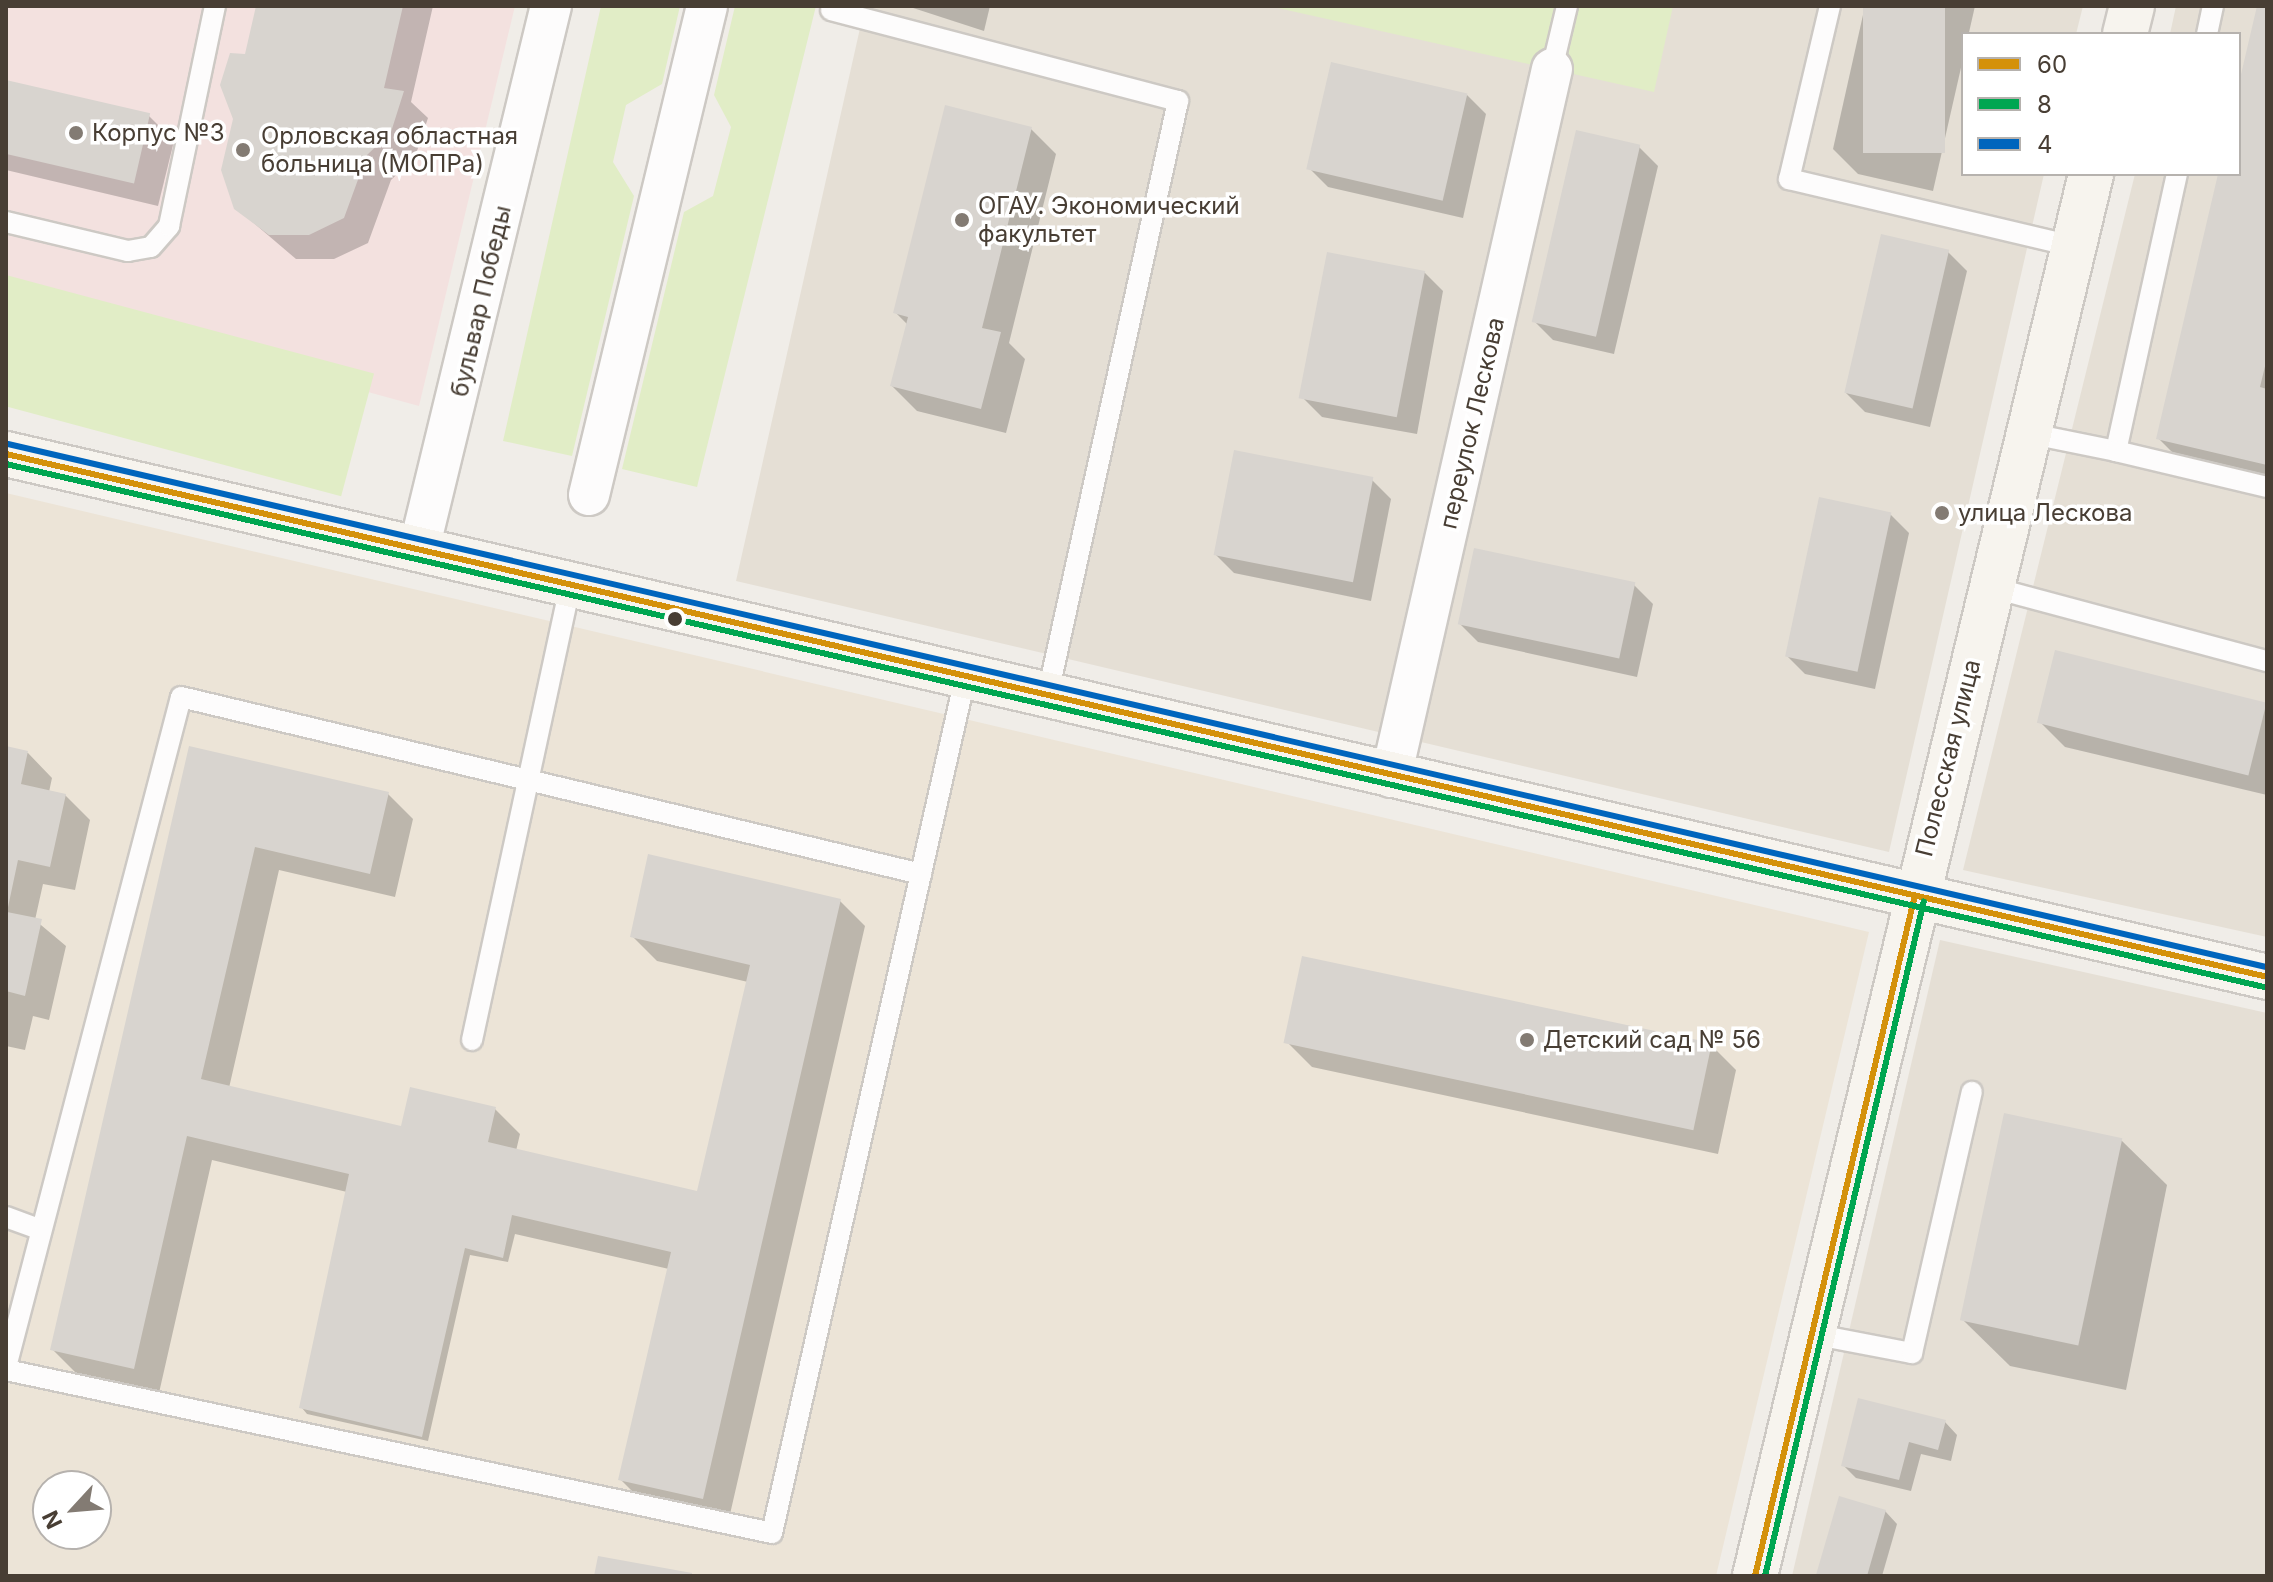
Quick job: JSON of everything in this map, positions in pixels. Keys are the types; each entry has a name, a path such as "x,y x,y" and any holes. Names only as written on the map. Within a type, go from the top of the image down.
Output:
{"main road":[{"path":"2126,32 2132,6"},
{"name":"Полесская улица","path":"1755,1576 1914,899 2090,176"},
{"path":"6,454 1914,899 2267,977"}],"street":[{"name":"бульвар Победы","path":"419,549 551,6"},
{"path":"589,495 707,6"},
{"name":"переулок Лескова","path":"1391,777 1552,69"}],"lane":[{"path":"6,222 128,251 151,247 169,226 215,6"},
{"path":"1552,69 1567,6"},
{"path":"1830,6 1789,179 2073,246"},
{"path":"2207,32 2213,6"},
{"path":"831,10 1178,101 1047,698"},
{"path":"2116,451 2177,176"},
{"path":"2027,433 2267,487"},
{"path":"472,1040 570,585"},
{"path":"1990,587 2267,661"},
{"path":"921,874 181,697 37,1228 6,1368 772,1533 921,874 965,679"},
{"path":"1812,1334 1912,1353 1972,1092"},
{"path":"6,1217 37,1228"}],"shaded area":[{"name":"Орловская областная больница (МОПРа)","path":"6,6 515,6 419,406 6,293"},
{"path":"865,6 2083,6 2076,32 1961,32 1961,176 2044,176 1889,852 736,581"},
{"path":"2176,6 2267,6 2267,937 1963,870 2135,176 2241,176 2241,32 2170,32"},
{"path":"6,493 1869,932 1716,1576 6,1576"},
{"path":"1940,940 2267,1013 2267,1576 1792,1576"}],"green space":[{"path":"601,6 680,6 662,84 626,105 613,162 634,196 572,456 503,441"},
{"path":"735,6 816,6 697,487 622,469 684,212 713,196 731,127 714,95"},
{"path":"1269,6 1673,6 1654,92"},
{"path":"6,275 374,374 341,496 6,406"}],"building":[{"path":"256,6 403,6 384,88 404,91 391,132 367,155 344,218 309,235 269,235 234,209 221,170 233,119 220,85 230,53 245,54"},
{"path":"1863,6 1945,6 1945,153 1863,153"},
{"path":"2257,6 2267,6 2267,358 2260,387 2267,389 2267,465 2156,439 2218,176 2241,176 2241,74"},
{"path":"1331,62 1467,93 1443,201 1306,169"},
{"name":"Корпус №3","path":"6,80 150,113 134,183 6,154"},
{"name":"ОГАУ. Экономический факультет","path":"945,105 1032,127 982,328 1001,332 981,409 890,386 908,317 893,313"},
{"path":"1576,130 1640,145 1596,337 1532,322"},
{"path":"1881,234 1949,250 1913,409 1844,393"},
{"path":"1327,252 1425,271 1397,417 1299,398"},
{"path":"1234,450 1373,477 1353,582 1214,555"},
{"path":"1819,497 1891,512 1857,672 1785,656"},
{"path":"1474,548 1635,582 1619,659 1458,624"},
{"path":"2055,650 2267,703 2248,776 2037,723"},
{"path":"6,746 28,751 21,784 66,794 50,867 18,860 7,912 42,919 25,996 6,991"},
{"path":"189,746 389,792 370,874 255,847 201,1079 401,1126 410,1087 496,1107 488,1142 697,1191 750,965 630,937 648,854 841,899 703,1499 618,1480 671,1252 512,1215 503,1258 465,1248 422,1437 299,1408 349,1174 187,1136 134,1369 50,1350"},
{"path":"1302,956 1712,1043 1693,1130 1283,1043"},
{"path":"2004,1113 2122,1138 2078,1346 1960,1320"},
{"path":"1858,1398 1946,1420 1938,1450 1909,1442 1899,1480 1841,1466"},
{"path":"1839,1496 1886,1510 1867,1576 1816,1575"},
{"path":"598,1556 692,1573 692,1576 594,1576"}],"transit line":[{"name":"4","path":"8,444 2267,967"},
{"name":"60","path":"6,454 2267,977"},
{"name":"8","path":"6,464 2265,987"},
{"name":"60","path":"1755,1576 1914,899"},
{"name":"8","path":"1765,1576 1924,901"}],"place":[{"name":"Корпус №3","path":"76,133"},
{"name":"Орловская областная больница (МОПРа)","path":"243,150"},
{"name":"ОГАУ. Экономический факультет","path":"962,220"},
{"name":"улица Лескова","path":"1942,513"},
{"name":"Детский сад № 56","path":"1527,1040"}]}
